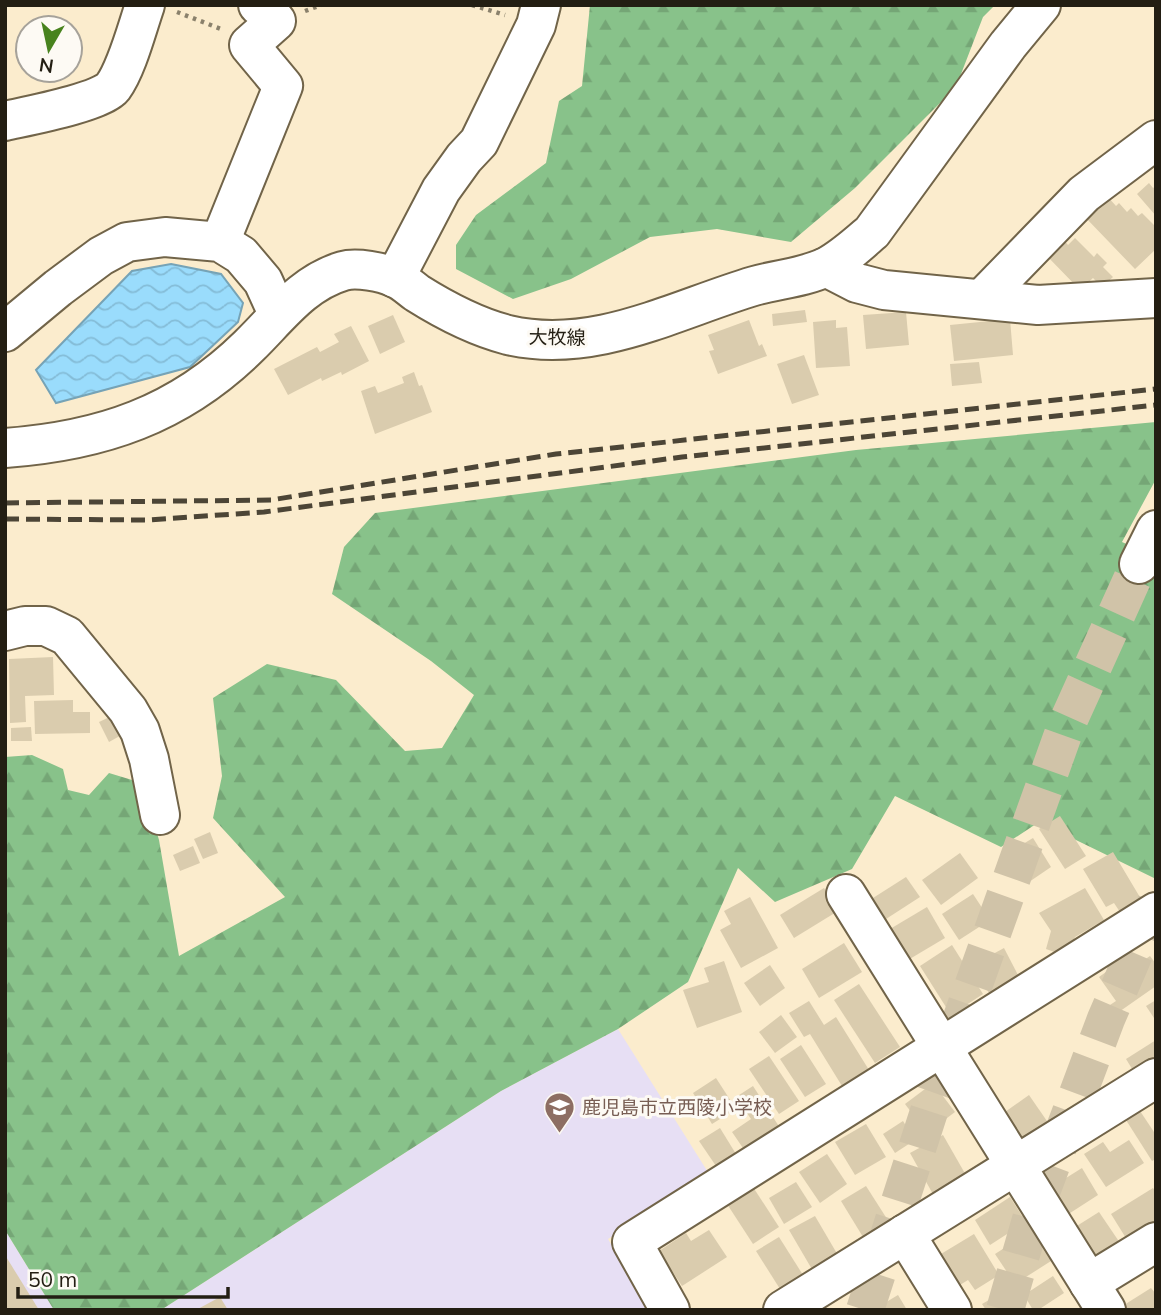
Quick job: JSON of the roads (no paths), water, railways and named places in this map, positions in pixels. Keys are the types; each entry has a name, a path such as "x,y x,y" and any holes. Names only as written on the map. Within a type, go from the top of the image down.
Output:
{"street":[{"path":"220,242 283,86 249,45 276,21 258,5"},
{"path":"396,278 441,190 479,142 536,25 541,5"},
{"name":"大牧線","path":"5,447 41,445 83,438 125,426 163,409 193,391 248,347 298,296 345,270 396,278 419,294 476,324 519,337 564,341 594,338 757,285 790,280 826,267 848,253 872,232 1008,45 1041,5"},
{"path":"5,121 94,98 112,89 159,8"},
{"path":"982,299 1084,194 1156,141"},
{"path":"5,332 101,256 127,242 165,237 220,242 241,256 263,281 278,314"},
{"path":"826,267 857,283 884,290 1038,304 1156,298"},
{"path":"5,631 25,626 46,626 67,636 128,710 141,732 160,815"},
{"path":"845,894 1098,1296 1156,1242"},
{"path":"670,1310 632,1242 1156,912"},
{"path":"793,1307 1156,1078"},
{"path":"905,1234 952,1310"}],"water":[{"path":"171,264 221,274 243,303 238,322 190,367 56,403 36,370 132,271"}],"tunnel":[{"path":"865,1310 934,1096 1066,726 1139,564"},
{"path":"1005,1310 1032,1216 1106,1019 1156,903"}],"railway":[{"path":"5,503 271,500 556,454 1156,389"},
{"path":"5,519 147,520 264,512 682,457 1156,405"}],"place":[{"name":"鹿児島市立西陵小学校","path":"559,1134"}]}
